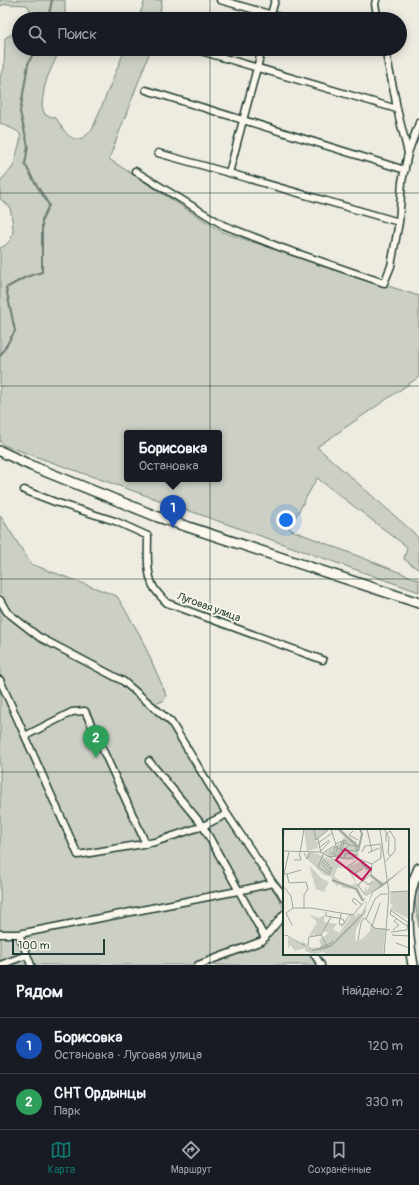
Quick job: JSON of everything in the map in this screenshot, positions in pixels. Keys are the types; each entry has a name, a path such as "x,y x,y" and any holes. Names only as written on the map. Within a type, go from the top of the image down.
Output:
{"street":[{"path":"220,0 255,12"},
{"path":"271,12 275,0"},
{"path":"376,0 377,12"},
{"path":"217,56 397,109"},
{"path":"229,173 260,56"},
{"path":"386,56 408,153"},
{"path":"146,90 405,170"},
{"path":"135,171 223,225 282,248 384,283 391,266 398,222 402,182 408,153 419,123"},
{"path":"158,153 398,222"},
{"path":"0,452 158,517 419,603"},
{"name":"Луговая улица","path":"24,490 55,502 115,520 148,536 148,560 153,586 167,603 323,660"},
{"path":"0,600 8,612 38,637 123,681 171,722 227,814 283,896"},
{"path":"0,680 78,854 155,842 203,826 227,814"},
{"path":"25,736 72,712 84,711 146,844"},
{"path":"149,761 203,826 265,938"},
{"path":"409,901 415,876 419,868"},
{"path":"0,934 19,934 273,883"},
{"path":"198,965 262,941 283,915"},
{"path":"409,929 413,965"},
{"path":"19,934 31,965"},
{"path":"0,965 27,955"},
{"path":"315,955 321,965"}],"shaded area":[{"path":"0,0 65,0 65,12 31,12 27,5 6,4 0,6"},
{"path":"145,0 162,0 160,12 141,12"},
{"path":"12,34 12,56 57,56 47,78 42,106 45,115 56,118 71,138 79,139 83,138 92,130 122,56 148,56 109,159 222,232 419,296 419,377 317,447 419,539 419,570 404,559 407,547 317,478 289,529 419,580 419,592 3,445 0,441 0,248 6,245 10,240 13,225 10,207 0,199 0,183 13,167 21,138 17,131 0,123 0,76 4,69 5,38"},
{"path":"0,515 31,564 117,596 140,635 165,692 166,697 163,701 154,704 229,813 283,906 283,955 311,955 317,965 0,965"},
{"path":"419,881 419,929 414,894"}],"waterway":[{"path":"49,12 52,0"},
{"path":"0,356 15,331 6,288 26,277 42,272 42,220 49,205 25,164 28,146 20,112 28,64 32,56"}],"place":[{"name":"Борисовка","path":"173,528"},
{"name":"СНТ Ордынцы","path":"96,758"}]}
